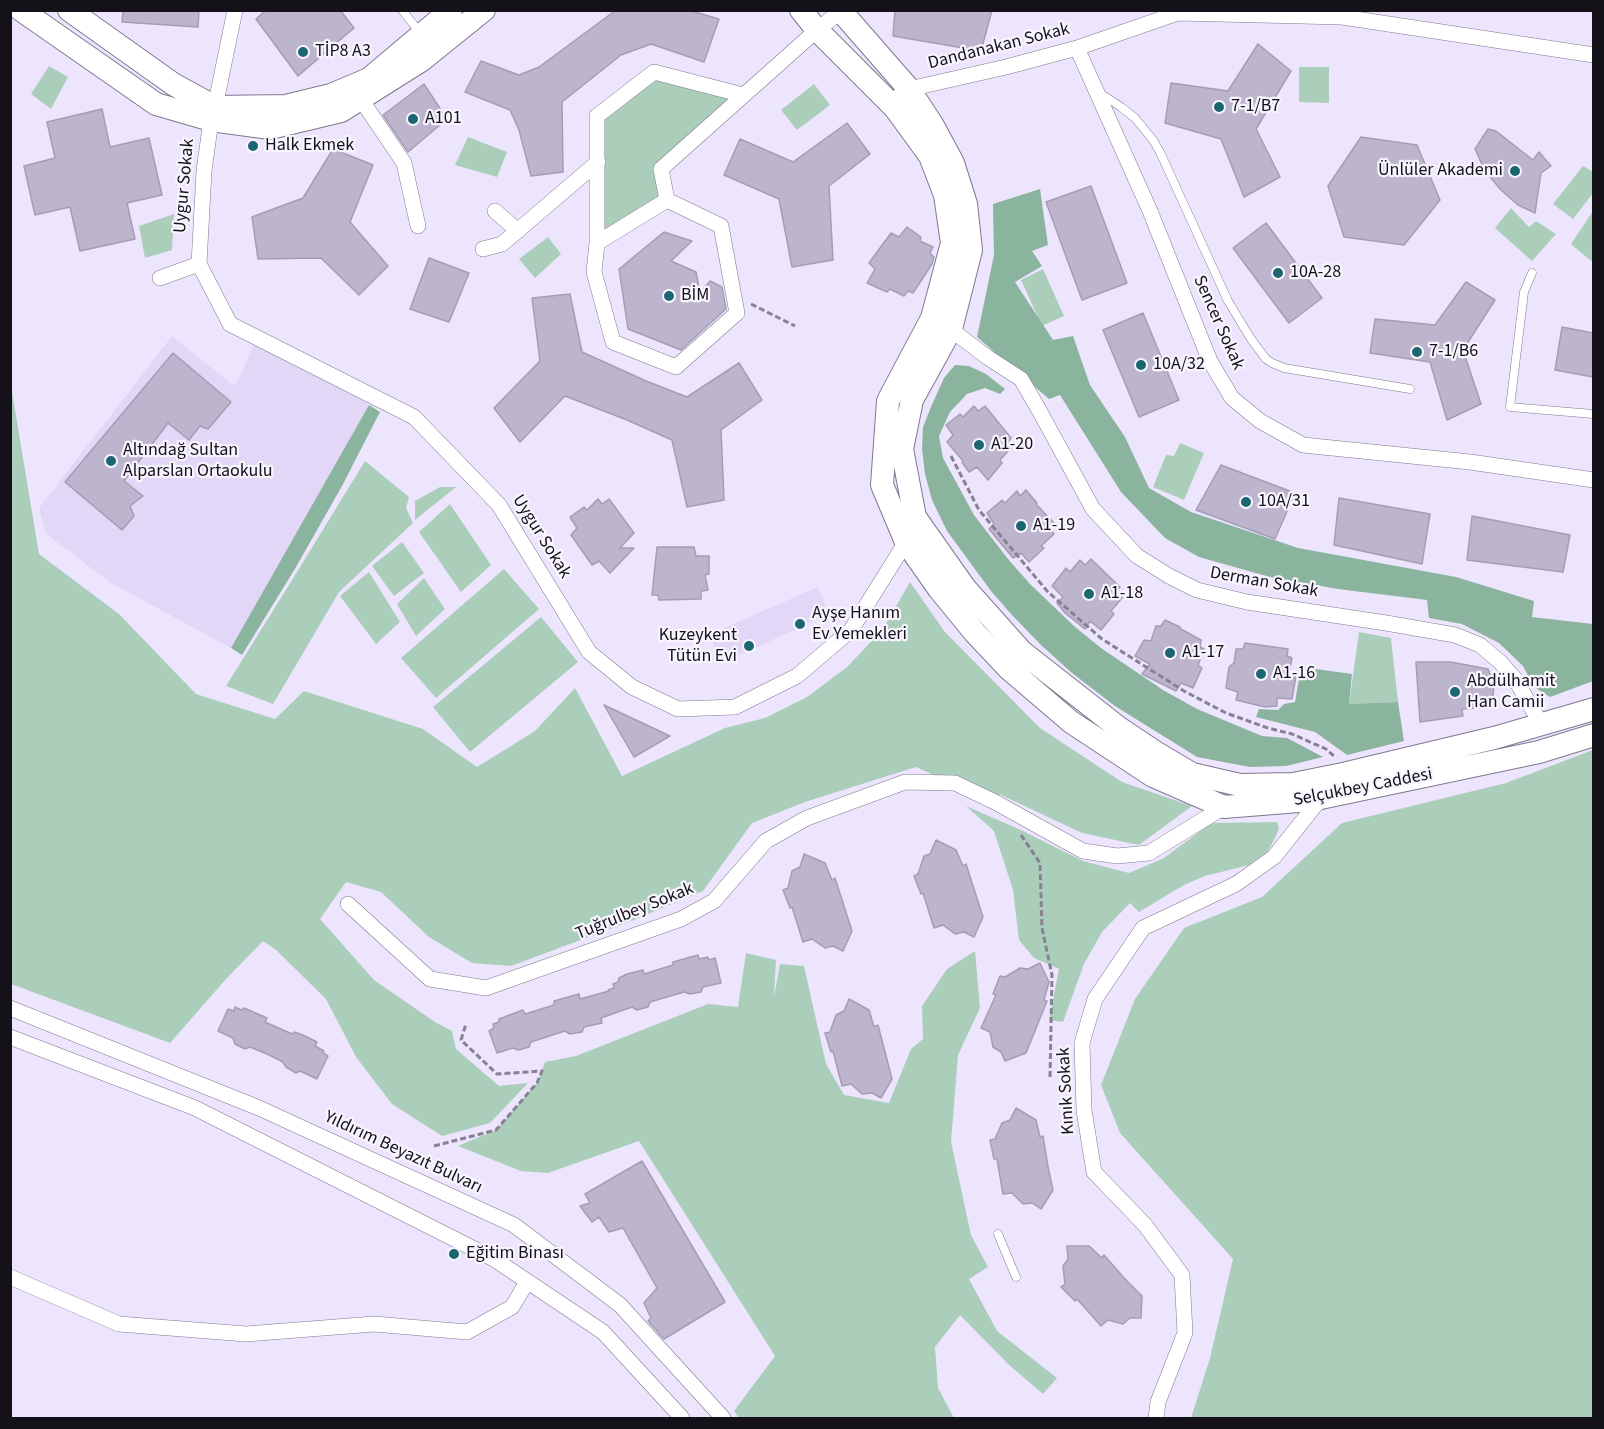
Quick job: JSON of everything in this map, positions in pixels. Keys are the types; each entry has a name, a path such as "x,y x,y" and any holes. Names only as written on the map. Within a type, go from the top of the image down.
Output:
{"street":[{"path":"21,10 156,104 213,114 286,106 331,95 356,92 422,60 484,10"},
{"path":"55,33 69,10 213,114"},
{"name":"Uygur Sokak","path":"235,10 213,114 204,171 199,264 230,324 414,417 499,505 589,652 632,687 678,709 735,706 797,676 851,630 906,542 915,517"},
{"path":"356,92 451,10"},
{"name":"Selçukbey Caddesi","path":"801,10 817,30 895,108 930,156 945,195 952,243 941,324 888,401 882,485 906,542 939,589 975,633 1009,669 1071,722 1153,776 1224,807 1321,798 1345,780 1593,709"},
{"path":"667,200 661,169 840,11"},
{"name":"Selçukbey Caddesi","path":"840,11 909,89 932,124 953,163 966,204 971,250 912,400 902,449 915,517 964,588 1022,652 1119,728 1155,752 1192,774 1240,785 1345,780 1539,753 1593,735"},
{"name":"Dandanakan Sokak","path":"909,89 1077,48 1178,13 1342,17 1593,55"},
{"name":"Sencer Sokak","path":"1077,48 1150,211 1210,361 1232,399 1260,422 1303,445 1470,462 1593,480"},
{"path":"667,200 721,226 737,313 676,367 613,342 594,272 597,243 597,116 654,72 743,95"},
{"path":"895,108 909,89"},
{"path":"356,92 404,164 418,226"},
{"path":"483,249 502,244 598,162"},
{"path":"597,243 667,200"},
{"path":"495,211 518,231"},
{"path":"160,278 199,264"},
{"name":"Derman Sokak","path":"941,324 1021,380 1040,410 1093,509 1137,556 1197,590 1247,602 1386,622 1455,635 1480,645 1500,662 1515,680 1540,724"},
{"name":"Tuğrulbey Sokak","path":"348,904 430,979 486,988 681,919 714,901 766,841 807,818 904,782 955,783 995,802 1083,851 1117,856 1149,853 1224,807"},
{"name":"Kınık Sokak","path":"1156,1419 1158,1402 1185,1333 1182,1275 1145,1225 1094,1172 1084,1110 1082,1044 1095,999 1143,928 1236,884 1274,857 1321,798"},
{"name":"Yıldırım Beyazıt Bulvarı","path":"10,1008 259,1108 514,1225 620,1305 723,1419"},
{"path":"10,1037 195,1108 494,1259 603,1332 682,1419"},
{"path":"10,1278 119,1324 246,1334 374,1324 466,1332 512,1307 527,1282"}],"lane":[{"path":"402,10 422,35"},
{"path":"1097,94 1106,97 1135,118 1153,140 1228,301 1266,359 1284,368 1410,389"},
{"path":"1532,273 1524,292 1510,407 1593,414"},
{"path":"998,1234 1016,1277"}],"path":[{"path":"734,296 795,326"},
{"path":"951,456 979,510 1048,592 1102,639 1184,691 1226,713 1260,726 1292,734 1326,749 1337,758 1345,780"},
{"path":"1021,834 1040,863 1042,928 1052,975 1050,1078"},
{"path":"434,1146 496,1130 537,1083 542,1071 497,1074 461,1040 466,1024"}],"shaded area":[{"path":"172,336 232,384 237,383 254,345 355,395 369,405 231,648 111,583 46,534 39,508"},
{"path":"818,587 829,614 724,662 708,635"}],"green space":[{"path":"49,66 68,77 51,109 31,94"},
{"path":"1299,67 1329,67 1329,103 1299,102"},
{"path":"654,72 743,95 661,169 667,200 597,243 597,116"},
{"path":"814,84 830,105 797,130 781,110"},
{"path":"468,137 507,152 497,177 455,165"},
{"path":"1583,166 1593,172 1593,193 1573,219 1553,204"},
{"path":"1040,189 1048,245 1032,251 1042,266 1015,282 1053,340 1073,336 1090,385 1125,437 1149,488 1191,512 1298,548 1456,577 1534,601 1532,617 1593,624 1593,681 1550,697 1534,687 1523,666 1499,643 1462,624 1429,618 1427,600 1338,589 1270,577 1199,557 1165,538 1121,492 1060,395 1049,399 977,337 994,255 993,204"},
{"path":"1511,208 1529,227 1536,221 1556,234 1532,261 1495,228"},
{"path":"1593,211 1594,259 1591,261 1571,244"},
{"path":"174,214 172,250 145,258 139,226"},
{"path":"548,237 561,254 535,278 519,259"},
{"path":"1043,269 1064,316 1042,326 1021,280"},
{"path":"955,365 969,366 986,374 1005,389 1000,394 985,388 967,394 950,412 939,436 943,458 974,515 1030,584 1101,648 1163,690 1197,709 1262,736 1287,738 1323,757 1286,766 1250,767 1197,757 1115,706 1072,673 1012,615 991,591 947,531 932,500 925,474 922,449 923,427 944,378"},
{"path":"10,389 39,554 119,614 196,694 275,719 304,691 423,729 477,767 535,731 575,688 622,776 725,728 765,718 807,697 847,667 883,629 910,582 945,632 1040,728 1122,782 1192,806 1139,845 1082,833 999,794 1002,806 916,767 805,802 752,823 703,891 634,920 511,966 472,963 429,937 381,892 346,882 320,919 374,980 452,1031 456,1049 499,1086 528,1083 490,1123 442,1136 392,1104 356,1057 326,999 276,950 263,941 170,1043 11,984"},
{"path":"369,405 380,412 342,486 296,567 242,655 231,648"},
{"path":"1180,443 1204,453 1184,500 1153,487 1166,455 1174,456"},
{"path":"365,461 409,497 406,508 413,523 339,592 273,704 226,686 289,585"},
{"path":"440,487 456,487 415,520 415,501"},
{"path":"450,504 491,565 461,592 419,532"},
{"path":"402,542 424,573 394,596 372,566"},
{"path":"504,569 539,609 436,698 401,658"},
{"path":"369,572 400,622 376,644 340,596"},
{"path":"424,578 445,609 416,636 397,604"},
{"path":"541,617 578,662 470,752 433,707"},
{"path":"1359,632 1391,638 1398,702 1349,704"},
{"path":"1301,667 1352,674 1349,704 1398,702 1404,741 1347,755 1315,732 1256,717 1259,709 1278,710 1284,704 1295,702"},
{"path":"1593,750 1593,1418 1191,1418 1210,1358 1233,1259 1120,1133 1101,1085 1135,999 1184,928 1262,897 1342,823 1506,783"},
{"path":"966,806 1083,861 1129,873 1164,858 1211,823 1277,822 1279,829 1268,851 1249,865 1205,876 1184,885 1139,912 1130,903 1102,932 1084,964 1063,1022 1049,1020 1059,969 1034,958 1019,940 1013,890 994,831"},
{"path":"975,951 980,1008 958,1055 951,1142 971,1235 988,1267 969,1279 997,1331 1057,1378 1043,1394 1008,1364 960,1315 935,1347 938,1388 954,1418 739,1418 734,1411 775,1356 639,1141 548,1173 521,1171 458,1146 496,1130 537,1083 545,1062 576,1056 708,1004 738,1007 746,953 776,960 774,997 780,964 804,966 826,1064 844,1095 889,1103 911,1049 923,1039 922,1006 947,969"}],"building":[{"path":"123,10 199,10 198,27 122,22"},
{"name":"TİP8 A3","path":"266,10 340,10 354,28 298,76 256,19"},
{"path":"616,10 688,10 719,19 704,62 651,44 621,55 562,102 563,172 531,176 519,130 510,110 465,92 481,61 519,75 539,67"},
{"path":"895,10 992,10 981,51 893,36"},
{"name":"7-1/B7","path":"1258,44 1291,71 1256,129 1280,177 1244,197 1221,139 1165,123 1171,83 1228,91"},
{"path":"424,84 447,119 408,152 383,115"},
{"path":"102,109 110,147 149,138 162,195 127,203 135,239 80,251 70,207 35,215 24,166 55,158 47,122"},
{"path":"847,123 870,154 829,186 833,260 792,267 779,199 724,175 740,139 793,162"},
{"name":"Ünlüler Akademi","path":"1488,129 1496,131 1533,160 1539,152 1551,166 1541,173 1535,213 1518,205 1485,171 1475,149"},
{"path":"1361,137 1417,145 1440,200 1404,245 1344,237 1328,186"},
{"path":"333,149 373,165 350,222 388,266 359,295 321,258 258,259 252,217 303,198"},
{"path":"1091,186 1127,283 1082,300 1046,202"},
{"name":"10A-28","path":"1266,223 1322,298 1289,323 1233,248"},
{"path":"907,227 921,237 920,241 933,247 930,253 934,257 913,293 908,291 904,296 890,289 887,292 867,283 875,269 869,263 891,233 899,237"},
{"path":"664,232 692,241 671,261 696,272 700,293 710,281 722,287 726,309 681,350 628,329 619,269"},
{"path":"429,258 469,273 449,322 410,309"},
{"name":"7-1/B6","path":"1466,282 1495,300 1463,350 1481,404 1447,420 1430,362 1370,353 1375,319 1435,325"},
{"path":"570,294 582,352 646,381 687,397 739,363 762,400 721,430 724,500 687,507 672,440 627,420 565,396 520,442 494,408 540,361 532,298"},
{"name":"10A/32","path":"1143,313 1179,400 1139,417 1103,330"},
{"path":"1562,327 1593,333 1593,377 1555,370"},
{"name":"Altındağ Sultan Alparslan Ortaokulu","path":"173,353 231,402 208,429 200,426 189,440 168,423 124,481 143,496 130,506 134,516 122,530 65,482"},
{"name":"A1-20","path":"974,406 978,411 985,406 1011,438 1008,442 1011,448 1000,460 1002,463 988,480 977,467 969,472 947,442 953,435 946,425 960,414 963,417"},
{"name":"10A/31","path":"1221,465 1295,493 1275,539 1196,510"},
{"name":"A1-19","path":"1026,490 1054,523 1049,528 1054,534 1041,546 1044,548 1029,562 1021,553 1013,558 989,529 994,524 987,513 1002,500 1005,503 1017,491 1020,496"},
{"path":"1339,498 1430,514 1422,564 1334,545"},
{"path":"598,499 602,504 609,499 634,533 620,548 634,548 610,573 599,561 592,565 571,535 577,528 570,517 584,507 587,510"},
{"path":"1472,516 1570,535 1563,572 1467,560"},
{"path":"657,547 694,547 696,556 709,556 709,574 705,575 708,590 701,591 701,599 659,600 658,595 652,595"},
{"name":"A1-18","path":"1091,559 1120,587 1117,591 1122,598 1111,611 1114,614 1101,630 1090,621 1085,629 1065,613 1057,603 1063,597 1052,586 1066,568 1070,572 1080,560 1085,565"},
{"name":"A1-17","path":"1165,620 1201,640 1200,647 1204,649 1198,665 1202,668 1193,688 1181,683 1176,691 1142,674 1150,664 1135,656 1144,640 1151,641 1156,626 1161,626"},
{"name":"A1-16","path":"1245,643 1288,649 1287,656 1292,658 1289,673 1296,676 1292,699 1277,698 1277,706 1265,707 1236,700 1238,692 1226,688 1229,667 1234,663 1236,649 1243,649"},
{"name":"Abdülhamit Han Camii","path":"1416,662 1451,662 1488,669 1494,685 1492,707 1462,709 1463,716 1420,722"},
{"path":"604,705 670,736 634,757"},
{"path":"936,840 956,850 963,866 966,864 983,917 974,937 964,932 955,934 943,925 934,928 923,893 921,894 914,876 918,874 924,856 930,854"},
{"path":"804,854 825,863 832,880 835,878 852,931 843,951 833,946 825,948 812,939 803,942 792,907 790,908 783,890 788,888 792,871 800,867"},
{"path":"698,955 699,959 715,958 721,983 703,987 701,992 690,994 684,992 650,1002 648,1007 637,1010 632,1007 601,1018 602,1023 584,1027 582,1032 570,1034 565,1031 531,1042 529,1047 518,1050 513,1048 497,1053 489,1031 494,1028 493,1024 499,1022 499,1019 523,1010 525,1014 554,1005 554,1001 579,994 580,999 609,991 614,988 613,984 618,982 619,978 627,974 643,970 644,974"},
{"path":"1040,963 1049,982 1044,1000 1047,1001 1026,1053 1005,1061 1001,1052 993,1047 990,1032 981,1028 996,995 993,994 1000,976 1005,977 1020,968 1028,969"},
{"path":"849,999 869,1010 874,1027 878,1025 892,1079 881,1098 872,1093 862,1094 851,1084 842,1086 833,1051 831,1052 825,1033 830,1032 836,1015 844,1011"},
{"path":"235,1007 241,1010 244,1008 267,1018 265,1022 317,1042 315,1046 328,1056 317,1079 300,1071 296,1073 286,1067 283,1062 267,1054 250,1047 245,1049 235,1044 233,1038 218,1031 228,1009 234,1011"},
{"path":"1016,1108 1036,1120 1040,1137 1043,1136 1053,1190 1041,1209 1032,1203 1023,1204 1012,1193 1003,1194 997,1159 994,1159 990,1140 995,1139 1002,1123 1010,1120"},
{"path":"642,1161 725,1302 664,1339 648,1321 651,1318 644,1303 657,1288 623,1228 609,1232 599,1217 592,1222 580,1206 590,1203 585,1194"},
{"path":"1067,1246 1089,1246 1102,1258 1104,1255 1142,1296 1141,1318 1130,1318 1123,1324 1108,1320 1101,1326 1077,1299 1075,1301 1061,1287 1065,1284 1063,1266 1068,1259"}],"place":[{"name":"TİP8 A3","path":"303,52"},
{"name":"7-1/B7","path":"1219,107"},
{"name":"A101","path":"413,119"},
{"name":"Halk Ekmek","path":"253,146"},
{"name":"Ünlüler Akademi","path":"1515,171"},
{"name":"10A-28","path":"1278,273"},
{"name":"BİM","path":"669,296"},
{"name":"7-1/B6","path":"1417,352"},
{"name":"10A/32","path":"1141,365"},
{"name":"A1-20","path":"979,445"},
{"name":"Altındağ Sultan Alparslan Ortaokulu","path":"111,461"},
{"name":"10A/31","path":"1246,502"},
{"name":"A1-19","path":"1021,526"},
{"name":"A1-18","path":"1089,594"},
{"name":"Ayşe Hanım Ev Yemekleri","path":"800,624"},
{"name":"Kuzeykent Tütün Evi","path":"749,646"},
{"name":"A1-17","path":"1170,653"},
{"name":"A1-16","path":"1261,674"},
{"name":"Abdülhamit Han Camii","path":"1455,692"},
{"name":"Eğitim Binası","path":"454,1254"}]}
